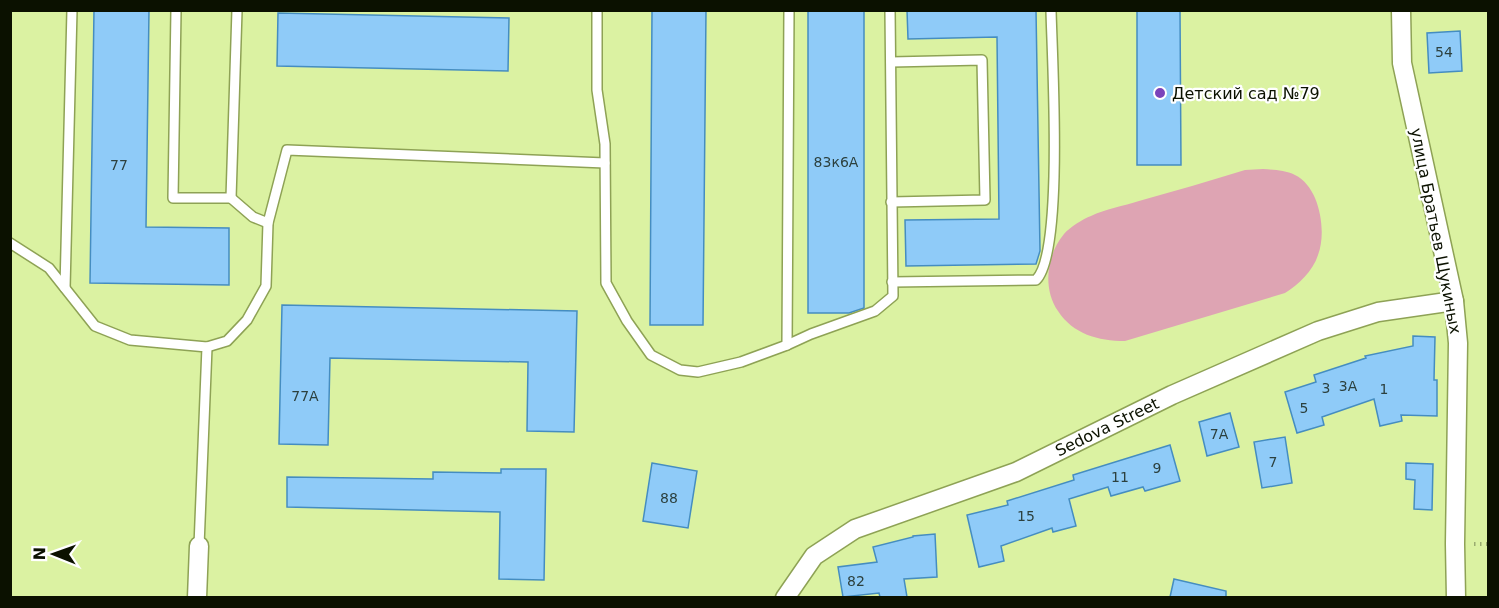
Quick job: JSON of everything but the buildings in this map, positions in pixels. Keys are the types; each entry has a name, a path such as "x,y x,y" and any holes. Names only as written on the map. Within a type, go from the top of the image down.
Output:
{"street":[{"name":"улица Братьев Щукиных","path":"1401,10 1402,63 1454,301 1458,343 1456,597"},
{"name":"Sedova Street","path":"785,597 814,556 855,530 1016,472 1172,395 1318,331 1378,312 1454,301"},
{"path":"197,597 199,546"}],"lane":[{"path":"65,288 72,10"},
{"path":"176,10 173,198 231,198 253,217 268,224"},
{"path":"231,198 237,10"},
{"path":"597,10 597,90 605,144 606,284 627,321 651,356 680,370 699,372 741,362 875,311 893,296 890,10"},
{"path":"787,345 789,10"},
{"path":"892,282 1036,280 1039,278 1052,228 1054,186 1051,10"},
{"path":"891,62 982,60 985,200 891,202"},
{"path":"10,243 49,268 95,326 130,340 207,348 227,341 247,320 267,286 268,224 287,150 605,162"},
{"path":"199,546 207,348"}],"shaded area":[{"path":"1263,169 1287,172 1304,181 1316,200 1319,211 1322,234 1316,261 1309,272 1290,290 1125,341 1105,340 1087,335 1071,325 1058,311 1048,282 1050,261 1058,242 1073,226 1108,209 1245,170"}],"place":[{"name":"Детский сад №79","path":"1160,93"}]}
